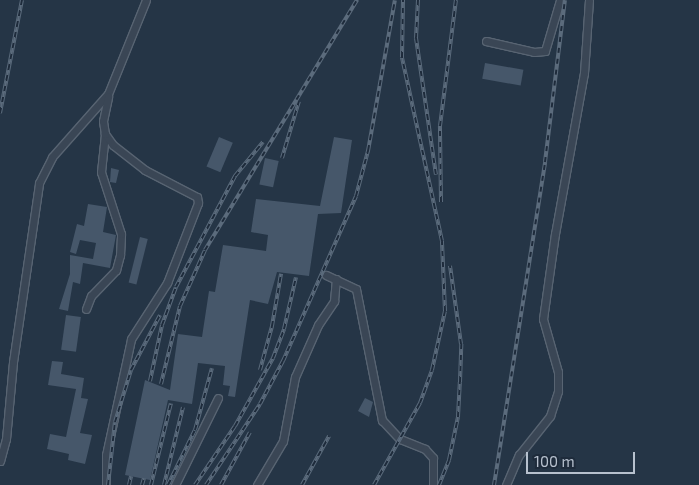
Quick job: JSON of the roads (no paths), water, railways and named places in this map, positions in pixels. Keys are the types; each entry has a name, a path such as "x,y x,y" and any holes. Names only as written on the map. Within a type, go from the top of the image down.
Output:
{"street":[{"path":"86,309 91,296 116,270 120,255 121,234 101,172 105,134 103,121 108,94 146,0"},
{"path":"486,41 534,52 545,51 560,0"},
{"path":"506,485 519,455 550,416 558,391 558,372 544,319 584,73 589,0"},
{"path":"0,461 6,439 13,362 39,183 52,157 108,94"},
{"path":"105,134 123,154 157,177 197,197 198,203 167,283 130,339 106,455 106,485"},
{"path":"326,275 356,289 382,420 400,439 425,449 433,458 433,485"},
{"path":"257,485 283,441 295,377 318,325 334,301 336,279"},
{"path":"175,485 218,398"}],"railway":[{"path":"0,113 22,0"},
{"path":"161,384 180,306 205,250 357,0"},
{"path":"206,485 260,404 283,361 356,196 368,151 395,0"},
{"path":"374,485 420,403 432,370 445,311 442,241 402,57 403,0"},
{"path":"418,0 416,38 436,175"},
{"path":"441,202 440,126 456,0"},
{"path":"494,485 545,162 565,0"},
{"path":"282,158 299,101"},
{"path":"150,381 162,325 176,287 235,176 263,142"},
{"path":"439,485 449,460 458,417 460,382 461,344 450,266"},
{"path":"260,370 272,326 281,274"},
{"path":"195,485 235,426 273,358 284,329 296,277"},
{"path":"108,485 115,422 131,370 160,315"},
{"path":"168,485 195,430 212,368"},
{"path":"151,485 171,403"},
{"path":"164,485 183,407"},
{"path":"221,485 250,432"},
{"path":"302,485 329,436"},
{"path":"129,485 131,476"},
{"path":"142,485 144,478"}]}
